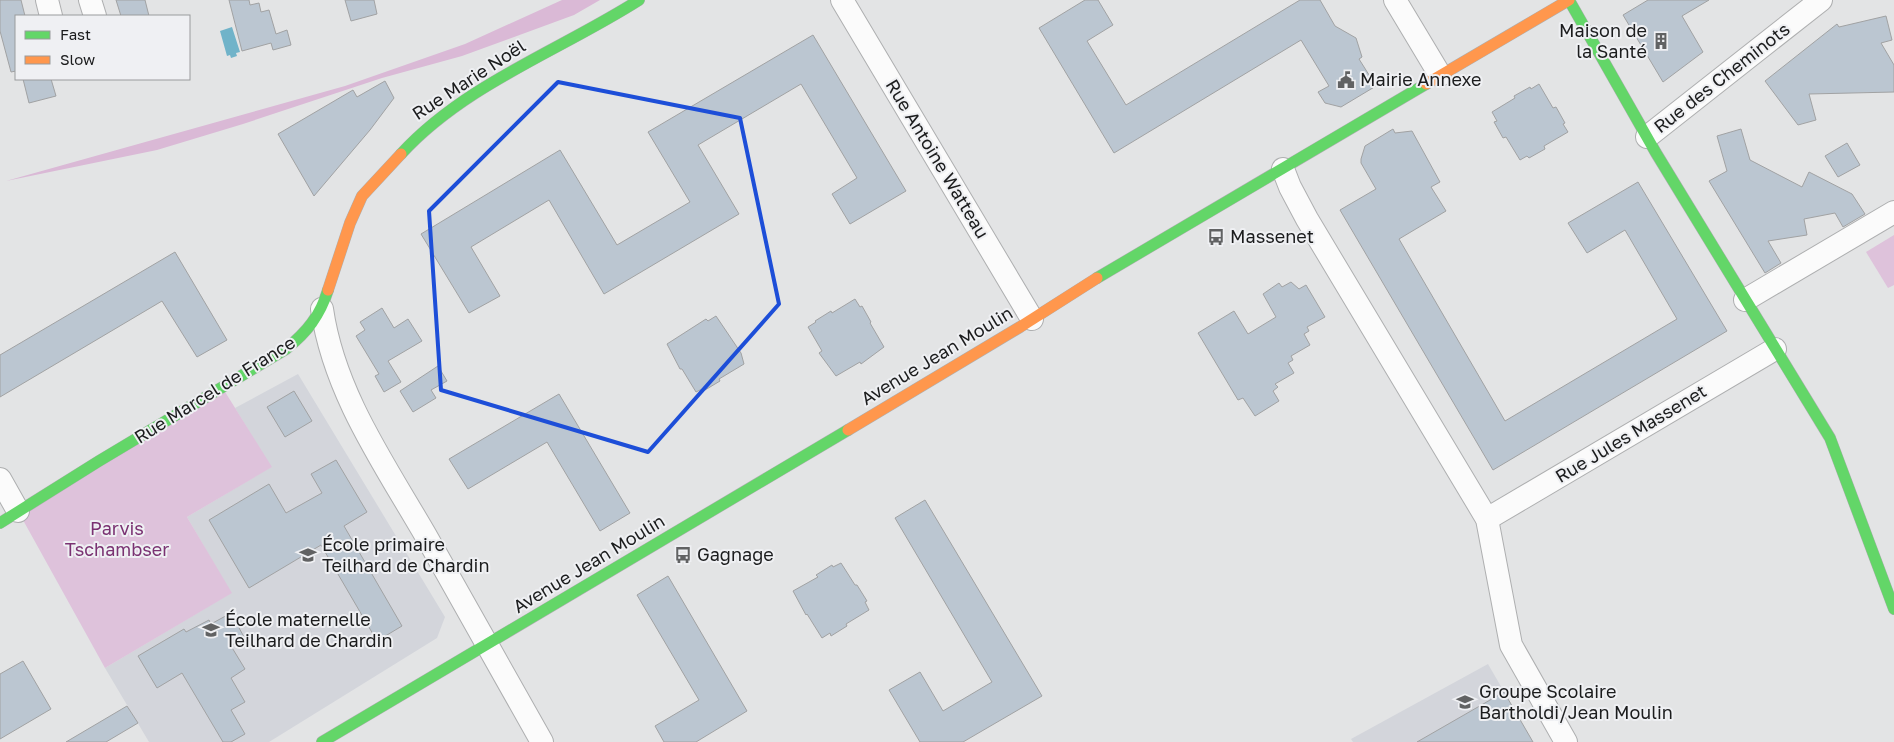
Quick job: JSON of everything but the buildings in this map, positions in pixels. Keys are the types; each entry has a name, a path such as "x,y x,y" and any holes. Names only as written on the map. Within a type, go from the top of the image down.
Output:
{"street":[{"path":"47,0 51,15"},
{"path":"90,0 95,15"},
{"name":"Rue Marie Noël","path":"322,309 350,223 362,196 417,136 457,105 537,57 639,0"},
{"name":"Rue Antoine Watteau","path":"842,0 1032,319"},
{"path":"1395,0 1440,75"},
{"path":"1569,0 1647,137 1835,447 1894,609"},
{"name":"Avenue Jean Moulin","path":"322,742 1032,319 1069,295 1569,0"},
{"name":"Rue des Cheminots","path":"1647,137 1821,0"},
{"path":"1283,169 1290,187 1307,218 1486,519 1511,645 1566,742"},
{"path":"1745,300 1894,212"},
{"path":"322,309 334,362 357,416 542,742"},
{"name":"Rue Marcel de France","path":"9,517 286,349 301,337 322,309"},
{"path":"301,337 334,362"},
{"name":"Rue Jules Massenet","path":"1486,519 1775,349"},
{"path":"0,479 9,517"}],"highlighted area":[{"path":"558,82 740,118 779,304 648,452 441,390 429,211"}],"shaded area":[{"path":"562,0 600,0 574,15 462,56 382,78 243,124 157,150 6,181 345,86 465,44"},
{"name":"École primaire Teilhard de Chardin","path":"298,374 445,617 437,638 269,742 149,742 105,668 231,593 187,517 271,467 235,408"},
{"name":"Groupe Scolaire Bartholdi/Jean Moulin","path":"1488,664 1533,742 1353,742 1351,739"}],"green space":[{"path":"1894,235 1894,285 1888,288 1866,252"},
{"name":"Parvis Tschambser","path":"222,387 272,467 187,517 232,593 105,668 18,511"}],"water":[{"path":"232,27 240,52 236,53 237,56 231,58 230,55 227,56 220,31"}],"traffic: fast":[{"path":"401,154 426,129 454,107 639,0"},
{"path":"1569,0 1656,153 1830,438 1894,609"},
{"path":"1097,278 1426,84"},
{"path":"0,523 99,461 286,349 317,316 328,290"},
{"path":"322,742 848,430"}],"traffic: slow":[{"path":"1426,84 1569,0"},
{"path":"328,290 350,223 362,196 401,154"},
{"path":"848,430 1020,327 1097,278"}],"place":[{"name":"Maison de la Santé","path":"1661,41"},
{"name":"Mairie Annexe","path":"1346,80"},
{"name":"Massenet","path":"1216,237"},
{"name":"École primaire Teilhard de Chardin","path":"308,555"},
{"name":"Gagnage","path":"683,555"},
{"name":"École maternelle Teilhard de Chardin","path":"211,630"},
{"name":"Groupe Scolaire Bartholdi/Jean Moulin","path":"1465,702"}]}
